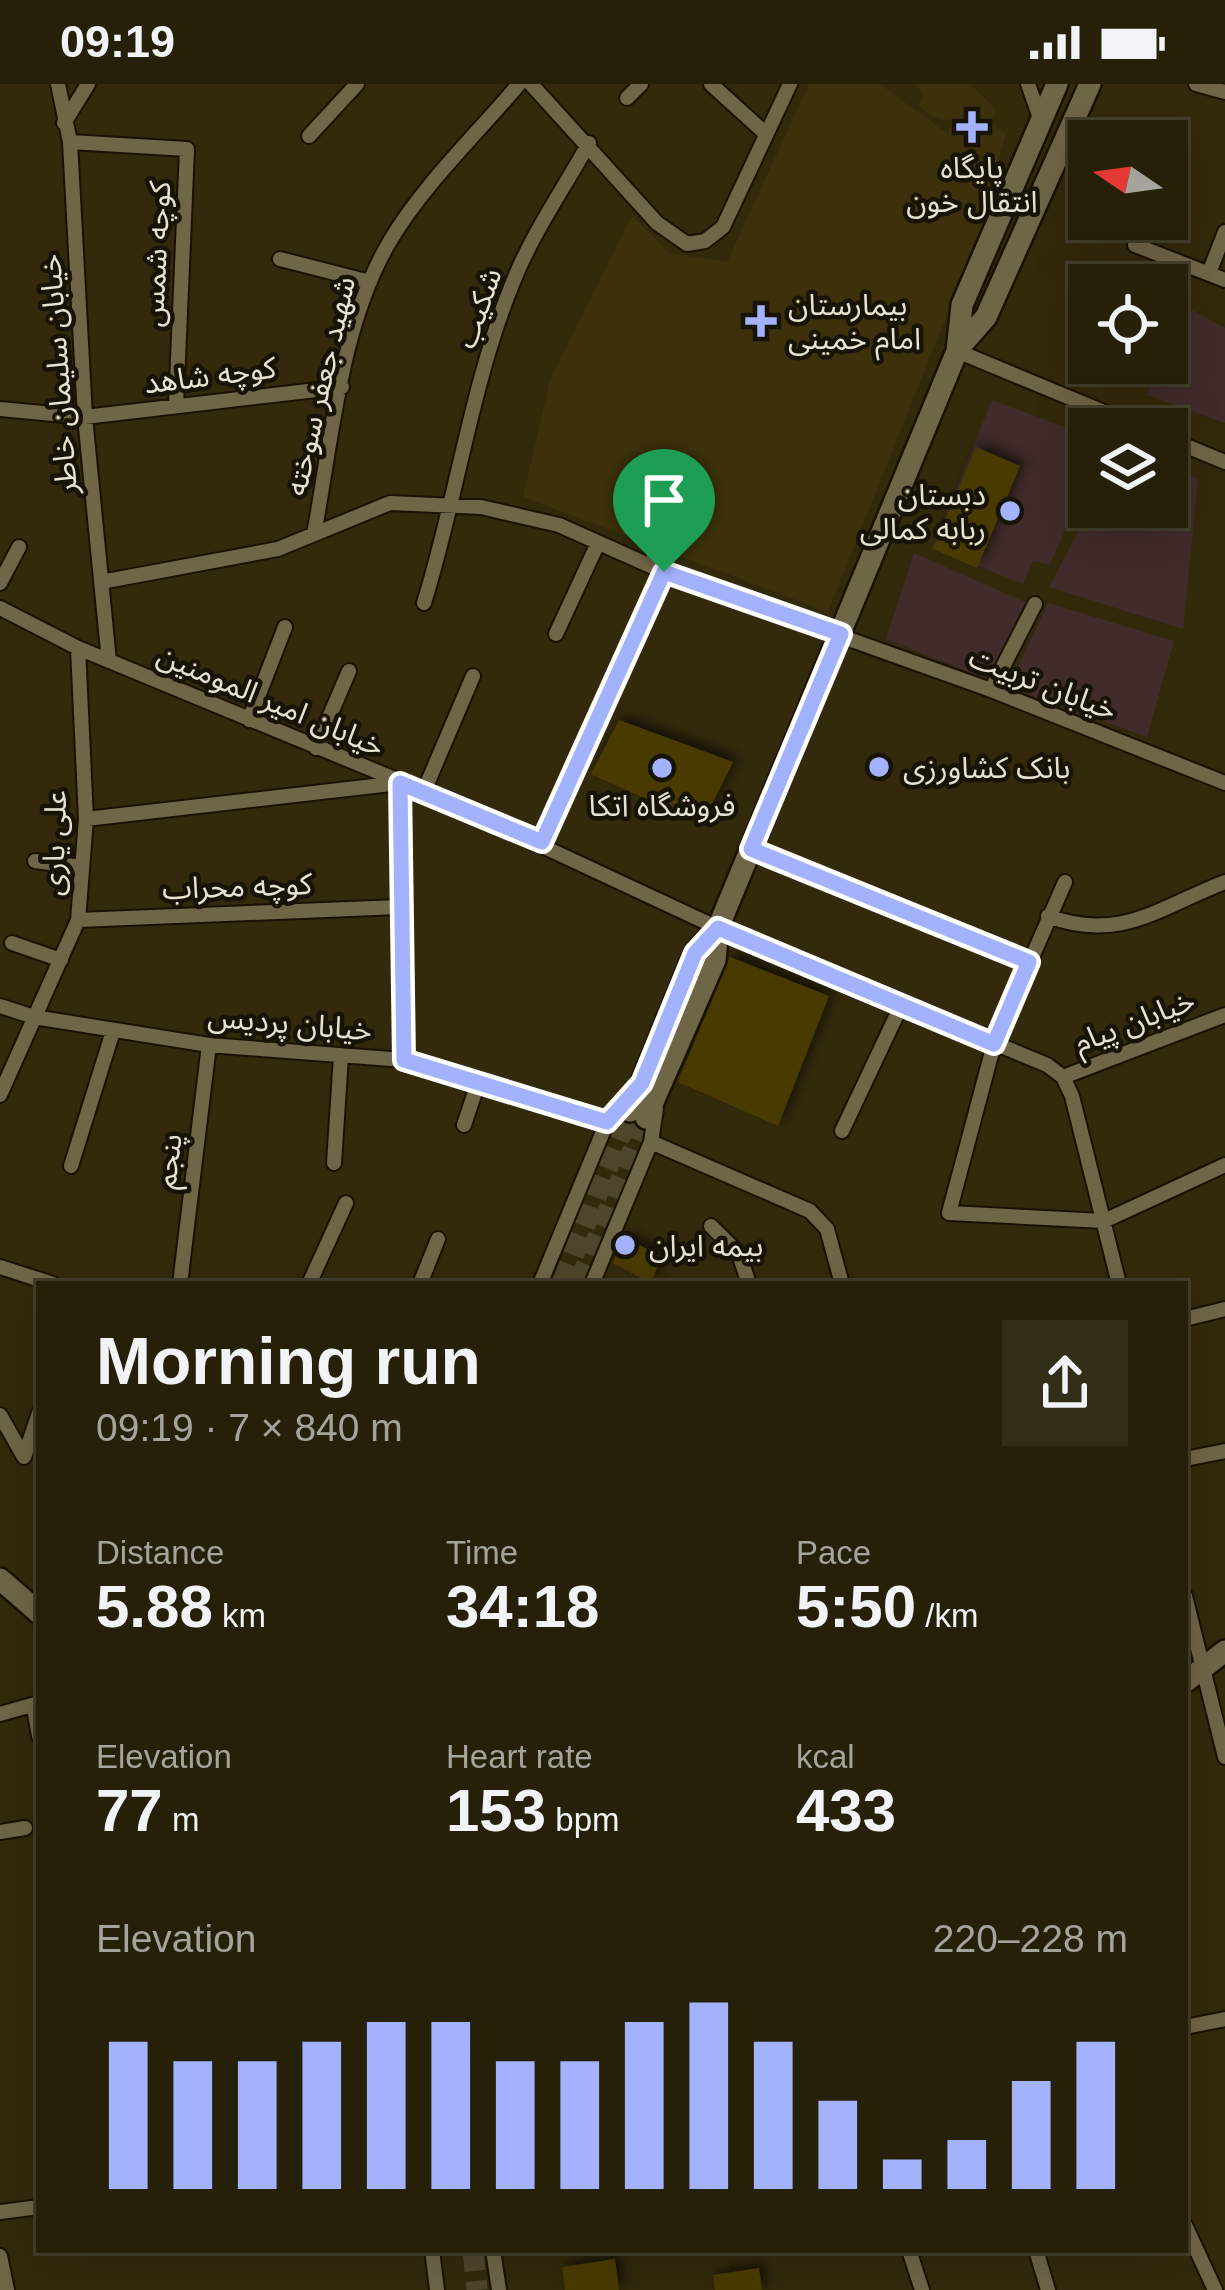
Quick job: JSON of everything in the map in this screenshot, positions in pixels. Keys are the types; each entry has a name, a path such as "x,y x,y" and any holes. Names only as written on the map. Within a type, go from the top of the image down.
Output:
{"main road":[{"path":"638,1115 695,953 718,928 841,634 956,351 962,305 1057,84"},
{"path":"956,351 986,317 1090,84"},
{"path":"0,1579 36,1610"},
{"path":"1193,1677 1225,1652"}],"street":[{"name":"خیابان سلیمان خاطر","path":"58,84 70,142 85,417 109,662"},
{"path":"64,122 88,84"},
{"path":"309,136 357,84"},
{"name":"شهید جعفر سوخته","path":"314,534 342,387 370,282 391,238 519,84"},
{"path":"531,84 590,143 657,223 687,244 705,241 722,227 790,84"},
{"path":"627,98 641,84"},
{"path":"711,84 766,134"},
{"path":"1028,84 1041,119"},
{"path":"1196,84 1225,92"},
{"name":"کوچه شمس","path":"70,142 187,149 176,406"},
{"name":"شکیب","path":"424,603 454,505 476,395 514,279 590,143"},
{"path":"1209,273 1225,232"},
{"path":"1135,245 1225,280"},
{"path":"280,259 370,282"},
{"path":"956,351 1094,408"},
{"name":"کوچه شاهد","path":"0,410 85,417 342,387"},
{"path":"1188,447 1225,462"},
{"name":"خیابان تربیت","path":"101,582 278,548 390,503 454,505 559,525 664,572 991,690 1225,784"},
{"path":"556,634 598,543"},
{"path":"0,583 19,547"},
{"path":"542,842 664,572"},
{"path":"991,690 1035,604"},
{"name":"خیابان امیر المومنین","path":"0,608 109,662 542,842 718,928 1063,1077"},
{"path":"249,720 285,627"},
{"name":"علی یاری","path":"0,1095 78,920 86,819 78,648"},
{"path":"316,748 349,671"},
{"path":"424,791 473,676"},
{"path":"86,819 400,783 404,1060"},
{"path":"751,849 1029,962"},
{"path":"35,861 81,867"},
{"path":"1065,882 994,1044 949,1213 1104,1221 1225,1166"},
{"path":"1048,916 1104,929 1135,923 1225,882"},
{"name":"کوچه محراب","path":"78,920 399,907"},
{"path":"12,943 61,960"},
{"name":"خیابان پردیس","path":"0,1006 34,1018 209,1045 404,1060 607,1122"},
{"path":"842,1131 901,1006"},
{"name":"خیابان پیام","path":"1063,1077 1225,1016"},
{"path":"71,1166 113,1030"},
{"name":"پنجم","path":"180,1281 209,1045"},
{"path":"334,1163 341,1057"},
{"path":"1063,1077 1118,1281"},
{"path":"464,1125 478,1084"},
{"path":"541,1281 607,1122 651,1087"},
{"path":"593,1281 650,1142 651,1087"},
{"path":"650,1142 810,1211 827,1228 841,1281"},
{"path":"310,1281 346,1203"},
{"path":"711,1226 739,1254 748,1281"},
{"path":"421,1281 438,1239"},
{"path":"0,1267 44,1281"},
{"path":"1188,1318 1225,1309"},
{"path":"0,1415 24,1457 36,1422"},
{"path":"1188,1458 1225,1451"},
{"path":"1188,1626 1193,1677 1225,1757"},
{"path":"1193,1677 1225,1669"},
{"path":"0,1714 36,1705"},
{"path":"0,1832 25,1828"},
{"path":"1188,2025 1225,2019"},
{"path":"0,2212 36,2207"},
{"path":"1188,2232 1215,2290"},
{"path":"432,2253 437,2290"},
{"path":"493,2253 499,2290"},
{"path":"910,2253 922,2290"},
{"path":"1037,2253 1048,2290"},
{"path":"0,2256 8,2290"}],"lane":[{"path":"647,565 655,546"}],"shaded area":[{"name":"بیمارستان امام خمینی","path":"809,84 880,84 948,134 951,121 932,116 918,105 923,94 915,84 970,84 996,109 991,124 1006,134 997,166 961,143 1002,176 828,612 523,497 550,380 632,216 669,253 727,262"},
{"path":"1188,308 1225,328 1225,423 1147,395 1151,384 1188,384"},
{"name":"دبستان ربابه کمالی","path":"992,400 1068,428 1068,523 1050,565 1033,561 1023,584 932,548"},
{"path":"1188,475 1198,479 1183,629 1049,587 1080,528 1188,528"},
{"path":"914,553 1034,606 991,681 886,639"},
{"path":"1048,603 1174,641 1147,737 1008,687"}],"building":[{"path":"976,447 1020,466 977,568 933,549"},
{"name":"فروشگاه اتکا","path":"619,720 733,762 702,824 591,774"},
{"path":"730,957 829,996 778,1126 678,1082"},
{"name":"بیمه ایران","path":"624,1236 662,1258 651,1281 613,1263"},
{"path":"615,2259 619,2290 565,2290 562,2267"},
{"path":"759,2268 762,2290 715,2290 713,2275"}],"tunnel":[{"path":"563,1281 630,1111"},
{"path":"580,1281 646,1118"},
{"path":"473,2253 477,2290"}],"place":[{"name":"پایگاه انتقال خون","path":"972,127"},
{"name":"بیمارستان امام خمینی","path":"761,321"},
{"name":"دبستان ربابه کمالی","path":"1010,511"},
{"name":"بانک کشاورزی","path":"879,767"},
{"name":"فروشگاه اتکا","path":"662,768"},
{"name":"بیمه ایران","path":"625,1245"}],"route":[{"path":"664,572 841,634 751,849 1029,962 994,1044 718,928 695,953 642,1083 607,1122 404,1060 400,783 542,842 664,572"}]}
